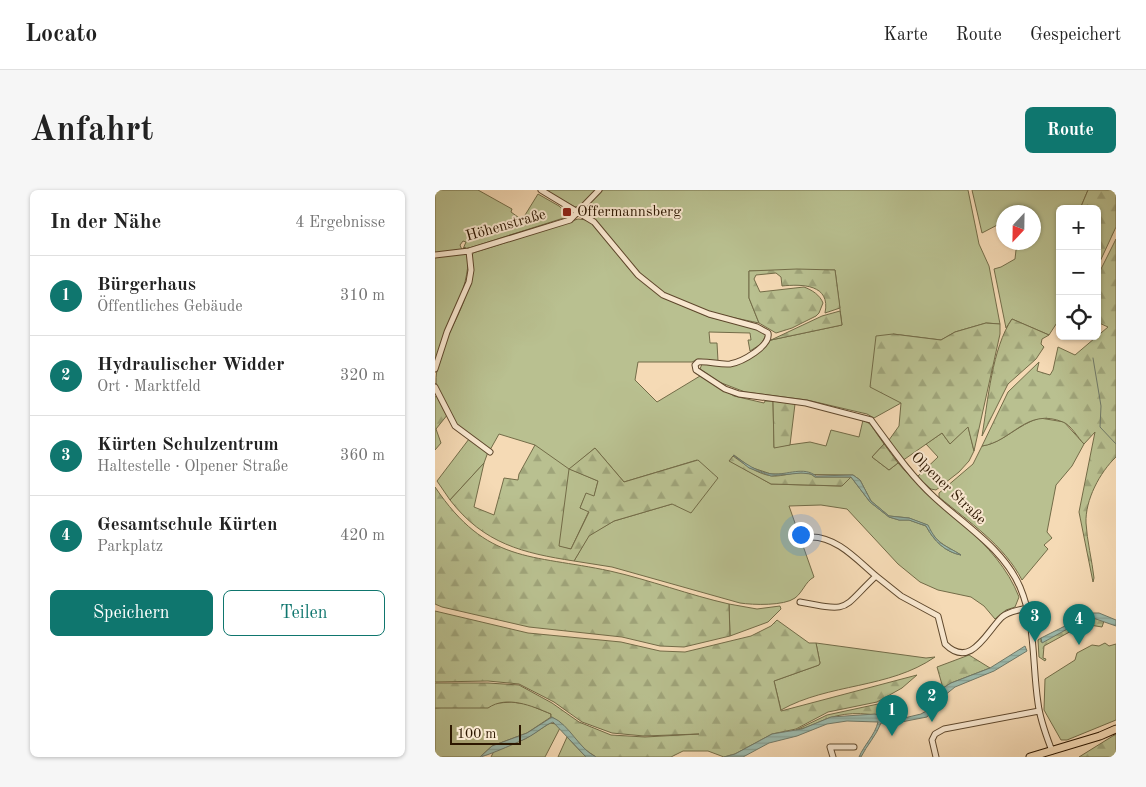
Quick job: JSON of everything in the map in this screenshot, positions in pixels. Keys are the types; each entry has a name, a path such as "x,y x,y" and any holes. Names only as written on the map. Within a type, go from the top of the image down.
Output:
{"main road":[{"path":"1030,757 1052,754 1116,729"}],"street":[{"path":"541,190 579,212"},
{"name":"Höhenstraße","path":"435,254 469,251 570,220 599,190"},
{"name":"Olpener Straße","path":"579,212 594,222 638,275 657,291 709,314 762,328 769,336 767,341 759,348 734,363 698,362 695,365 696,370 725,389 739,394 806,403 871,420 901,462 918,481 993,548 1019,585 1028,608 1033,630 1039,711 1052,754"},
{"path":"435,369 447,332 469,282 471,270 469,251"},
{"path":"435,386 455,426 490,452"},
{"path":"810,537 819,537 835,544 901,596 938,616 941,623 942,639 955,652 971,650 986,638 1004,616 1028,608"},
{"path":"800,602 832,608 844,607 876,576"},
{"path":"936,757 932,740 935,734 944,729 1039,711"},
{"path":"833,757 830,747 854,746"}],"green space":[{"path":"435,190 478,190 512,209 511,212 522,220 538,194 559,206 570,216 466,249 465,247 463,249 466,242 463,241 460,245 462,250 435,253"},
{"path":"545,190 596,190 581,205 575,207"},
{"path":"602,190 968,190 979,244 989,266 1000,324 986,323 955,332 941,340 893,334 901,403 874,418 867,414 807,400 745,392 719,382 700,369 702,364 723,365 740,362 748,359 771,340 842,325 835,270 749,271 749,298 759,323 694,307 658,289 631,264 591,215 583,210"},
{"path":"972,190 1088,190 1082,205 1056,205 1056,324 1049,335 1012,319 1006,328 994,269 1015,259 1016,250 1041,250 1041,205 996,205 996,226 982,233"},
{"path":"1088,190 1116,190 1116,227 1101,259 1101,205 1082,205"},
{"path":"578,219 587,220 594,225 630,270 664,298 709,317 758,329 766,335 761,344 750,351 748,340 751,340 750,333 709,332 710,343 717,343 718,361 698,359 692,362 638,362 635,380 657,402 700,376 734,396 764,403 765,401 773,401 774,447 810,442 826,446 831,430 859,437 863,420 870,424 884,444 872,457 889,470 898,463 981,541 1009,577 1019,597 1015,607 1006,610 995,619 984,606 971,597 938,590 920,582 898,564 847,509 821,505 789,506 814,577 790,601 776,604 740,603 612,567 574,561 589,535 614,521 672,504 697,460 624,482 595,448 570,469 598,481 594,497 586,494 580,508 589,511 571,549 559,547 535,445 499,434 490,450 456,425 436,384 439,359 468,288 473,253","holes":["734,455 750,467 771,474 853,475 860,480 871,501 889,516 909,518 927,525 938,540 961,555 955,554 941,545 926,526 909,520 889,517 870,502 851,477 841,486 771,484 730,461"]},
{"path":"1116,239 1116,457 1099,478 1086,514 1093,582 1079,512 1095,432 1084,444 1072,429 1063,422 1039,419 1029,422 993,443 982,446 1008,392 1039,362 1037,371 1050,375 1053,370 1058,347 1075,355 1093,340 1101,340 1101,333 1108,327 1101,324 1101,269"},
{"path":"465,253 468,255 468,268 465,282 435,362 435,256"},
{"path":"835,270 840,308 825,313 826,303 824,296 819,291 806,286 782,286 781,277 776,273 756,275 754,279 760,292 804,287 815,293 823,303 816,316 792,328 776,333 759,323 749,298 749,271"},
{"path":"840,311 842,325 771,340 822,316"},
{"path":"1012,319 1049,335 1042,339 1041,344 1044,347 1036,359 1008,384 982,436 995,360 1005,331"},
{"path":"986,323 1000,324 1000,334 974,451 968,427 950,444 942,433 902,461 889,440 899,426 901,403 870,387 876,336 893,334 941,340 955,332"},
{"path":"438,395 448,414 436,429 441,443 435,450 435,397"},
{"path":"773,401 795,404 790,445 774,448"},
{"path":"1040,418 1064,422 1084,444 1072,466 1056,485 1047,532 1052,538 1044,545 1048,549 1022,580 996,545 939,497 939,493 973,464 982,446 997,441 1025,424"},
{"path":"968,426 974,451 969,461 959,472 936,490 931,489 917,477 938,457 926,444 942,433 950,444"},
{"path":"469,439 488,452 484,463 450,500 437,481"},
{"path":"884,444 898,463 889,470 872,457"},
{"path":"535,445 569,469 595,448 624,482 698,460 718,478 691,513 672,504 614,521 589,536 574,561 521,550 491,537 463,515 450,500 484,463 474,507 494,515 504,478 518,480 519,474","holes":["569,469 598,481 594,496 586,493 580,508 589,512 571,549 559,546"]},
{"path":"733,456 756,471 766,475 777,476 806,473 815,477 851,477 842,486 771,484 729,461"},
{"path":"435,487 454,512 473,530 492,543 512,552 610,571 729,604 730,636 684,647 660,646 622,637 529,627 435,604"},
{"path":"729,604 757,609 780,606 781,609 768,622 730,636"},
{"path":"435,611 528,633 621,642 660,651 685,652 751,636 771,626 777,620 809,643 816,643 820,663 774,681 781,711 917,675 902,688 877,702 828,712 796,729 772,734 735,754 724,757 708,751 683,751 671,757 596,757 584,749 560,723 551,717 551,714 528,705 503,702 488,708 435,708 435,683 519,685 552,703 579,722 611,735 645,737 699,734 644,736 612,733 582,722 554,702 519,684 488,681 435,682"},
{"path":"1097,618 1104,621 1102,627 1084,624 1044,646 1043,658 1046,659 1045,661 1039,657 1038,640 1041,638 1041,642 1080,621"},
{"path":"816,643 926,658 935,657 898,675 819,695 781,710 774,681 819,665"},
{"path":"1105,643 1109,646 1116,644 1116,720 1067,740 1061,740 1044,710 1045,679 1075,660 1077,653 1092,645 1099,646"},
{"path":"969,655 990,668 943,688 937,667"},
{"path":"890,698 891,705 888,705 892,719 868,714 845,714 796,730 827,715 878,704"},
{"path":"511,702 527,704 551,714 551,717 527,733 492,746 480,757 435,757 435,708"},
{"path":"550,723 556,724 560,728 545,757 491,757 494,751 525,739"},
{"path":"1116,734 1116,757 1079,757"},
{"path":"567,737 586,757 558,757"}],"shaded area":[{"path":"733,455 762,472 773,474 801,471 811,473 816,476 853,475 860,480 871,501 889,516 909,518 928,525 938,541 961,555 955,554 941,545 926,526 909,520 889,517 870,502 851,477 815,477 811,474 801,473 771,476 749,468"},
{"path":"1091,613 1099,613 1116,620 1116,626 1093,618 1080,622 1042,643 1041,638"},
{"path":"1025,646 1027,651 994,671 955,687 944,696 927,717 891,724 881,723 861,757 859,757 878,722 847,721 827,724 797,736 769,743 743,757 724,757 735,754 772,734 802,729 831,717 875,714 891,719 900,719 921,714 928,710 943,688 990,668"},
{"path":"552,717 564,725 584,748 596,757 586,757 553,722 522,740 480,757 492,746 527,733"}],"waterway":[{"path":"1093,358 1101,406 1100,427 1116,444"}],"place":[{"name":"Offermannsberg","path":"567,212"},
{"name":"Kürten Schulzentrum","path":"1035,642"},
{"name":"Gesamtschule Kürten","path":"1079,645"},
{"name":"Hydraulischer Widder","path":"932,722"},
{"name":"Bürgerhaus","path":"892,736"}]}
